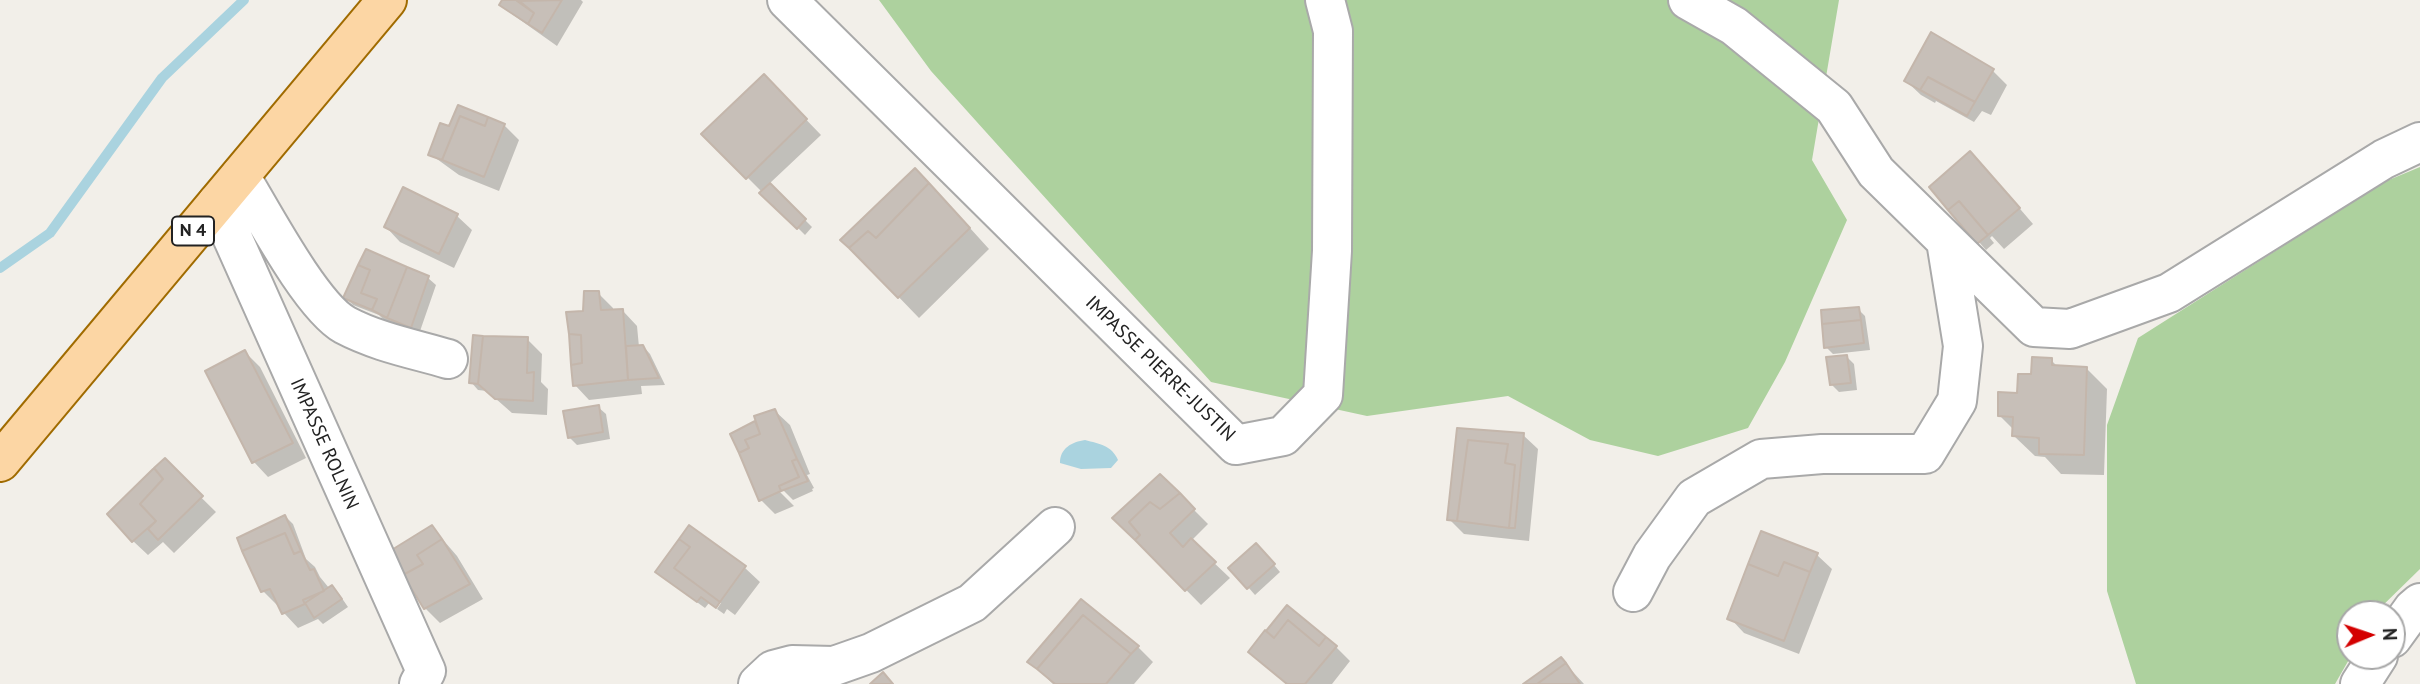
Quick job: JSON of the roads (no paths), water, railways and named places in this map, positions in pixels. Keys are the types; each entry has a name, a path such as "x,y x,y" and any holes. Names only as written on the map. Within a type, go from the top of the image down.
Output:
{"main road":[{"name":"N 4","path":"0,462 387,0"}],"street":[{"name":"IMPASSE PIERRE-JUSTIN","path":"787,0 1236,445 1283,436 1323,395 1332,251 1334,31 1325,0"},
{"path":"1688,0 1734,26 1833,107 1876,172 2034,327 2070,329 2169,292 2384,159 2420,142"},
{"path":"228,190 317,299 344,324 382,340 448,359"},
{"name":"IMPASSE ROLNIN","path":"228,190 430,680"},
{"path":"1633,592 1653,556 1695,498 1761,459 1822,454 1926,454 1957,401 1963,346 1946,241"},
{"path":"758,684 773,670 792,665 834,666 871,653 972,603 1055,527"},
{"path":"2406,620 2420,603"}],"water":[{"path":"1085,440 1108,448 1118,460 1111,468 1081,469 1060,463 1062,453 1068,447"}],"waterway":[{"path":"0,268 50,233 162,78 244,0"}]}
